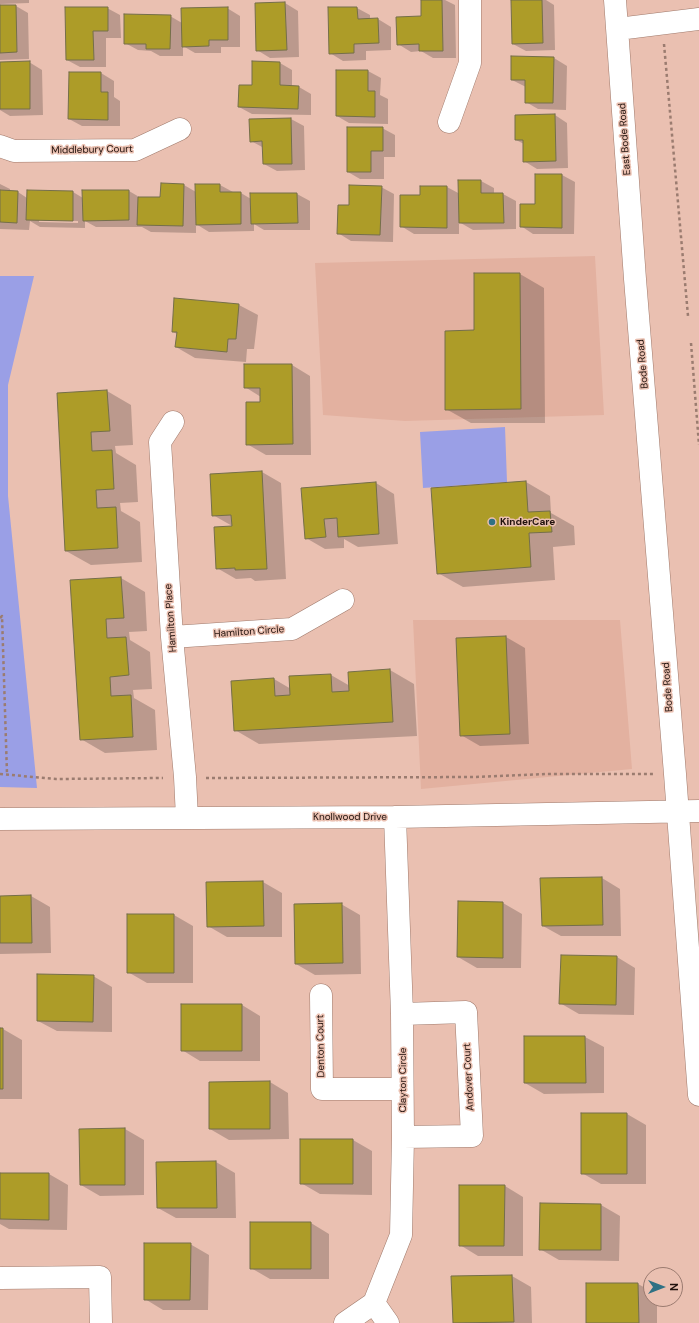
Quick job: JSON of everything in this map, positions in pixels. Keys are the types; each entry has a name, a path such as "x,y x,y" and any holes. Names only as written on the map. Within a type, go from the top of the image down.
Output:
{"street":[{"path":"449,122 470,63 470,0"},
{"name":"East Bode Road","path":"615,0 635,279"},
{"path":"618,29 699,19"},
{"name":"Middlebury Court","path":"0,146 14,151 135,150 180,129"},
{"name":"Bode Road","path":"635,279 645,390 689,811 699,1095"},
{"name":"Hamilton Place","path":"173,422 160,442 172,637 185,777 187,818"},
{"name":"Hamilton Circle","path":"172,637 292,629 343,600"},
{"name":"Knollwood Drive","path":"0,819 395,817 689,811"},
{"name":"Clayton Circle","path":"374,1303 400,1235 403,1137 402,1014 395,817"},
{"name":"Denton Court","path":"320,995 322,1089 402,1089"},
{"name":"Andover Court","path":"402,1014 466,1012 472,1136 403,1137"},
{"path":"0,1278 100,1277 101,1323"},
{"path":"345,1323 374,1303 388,1323"}],"path":[{"path":"665,50 688,316"},
{"path":"691,343 699,445"},
{"path":"0,618 2,616 7,774"},
{"path":"0,774 56,779 185,777 474,777 546,774 642,774"}],"shaded area":[{"path":"595,256 604,415 405,421 323,415 315,263"},
{"path":"0,276 34,276 8,385 8,496 37,788 0,787"},
{"path":"505,427 507,482 423,488 420,432"},
{"path":"413,620 620,620 632,769 421,789"}],"building":[{"path":"421,0 442,0 443,51 419,51 419,44 397,45 396,17 421,16"},
{"path":"511,0 542,0 543,43 512,44"},
{"path":"285,2 287,50 256,51 255,3"},
{"path":"0,5 16,5 17,52 0,53"},
{"path":"65,7 108,7 108,31 93,31 94,60 66,60"},
{"path":"228,7 228,40 209,40 209,46 182,47 181,8"},
{"path":"328,7 357,7 358,19 378,18 379,43 354,44 354,53 329,54"},
{"path":"124,14 171,15 170,49 146,49 146,44 124,44"},
{"path":"511,56 554,57 553,103 525,103 525,80 511,80"},
{"path":"30,61 30,109 0,109 0,62"},
{"path":"252,61 280,62 280,85 299,86 298,109 238,107 239,85 252,85"},
{"path":"336,70 368,70 368,91 375,91 375,117 336,116"},
{"path":"69,72 101,72 101,92 108,92 108,120 68,119"},
{"path":"555,114 556,161 523,162 523,140 515,140 515,115"},
{"path":"291,118 292,164 263,164 262,141 250,142 249,119"},
{"path":"347,127 383,127 383,151 371,151 371,172 347,172"},
{"path":"535,174 562,174 562,228 520,227 520,204 535,204"},
{"path":"458,180 481,180 481,193 503,193 504,223 459,223"},
{"path":"161,183 184,184 183,226 137,225 138,197 160,197"},
{"path":"195,184 220,184 220,192 241,192 241,224 196,225"},
{"path":"349,185 382,186 380,235 337,234 338,205 349,205"},
{"path":"420,186 447,186 447,228 400,227 400,195 420,195"},
{"path":"0,190 18,191 17,223 0,222"},
{"path":"27,190 73,191 73,221 26,220"},
{"path":"82,190 129,190 129,220 83,221"},
{"path":"250,193 297,193 298,223 251,224"},
{"path":"474,273 520,273 521,409 445,410 445,331 474,330"},
{"path":"174,298 239,304 236,339 228,339 227,352 175,347 177,332 172,332"},
{"path":"244,364 292,364 293,444 246,445 246,402 260,402 260,388 244,388"},
{"path":"107,390 110,431 91,432 92,451 112,450 114,489 96,490 97,508 116,507 118,548 65,551 57,393"},
{"path":"262,471 267,569 216,569 214,527 232,526 231,515 212,516 210,474"},
{"name":"KinderCare","path":"526,481 528,512 550,511 552,532 529,533 531,567 437,574 431,488"},
{"path":"376,482 379,534 338,537 337,518 324,519 326,537 305,539 301,488"},
{"path":"121,577 124,618 106,619 107,638 126,637 129,675 110,677 111,696 131,695 133,737 80,740 70,580"},
{"path":"506,636 510,734 460,736 456,638"},
{"path":"390,669 393,722 234,731 231,681 274,678 275,696 290,695 289,676 331,674 332,692 349,691 348,672"},
{"path":"602,877 603,925 542,926 540,878"},
{"path":"263,881 264,926 207,927 206,882"},
{"path":"31,895 32,943 0,943 0,896"},
{"path":"458,901 503,902 503,958 457,957"},
{"path":"342,903 343,963 295,964 294,904"},
{"path":"127,914 174,914 174,973 127,973"},
{"path":"561,955 617,956 616,1005 559,1004"},
{"path":"37,974 94,975 93,1022 37,1021"},
{"path":"181,1004 242,1004 242,1051 181,1051"},
{"path":"0,1028 3,1028 3,1089 0,1089"},
{"path":"524,1036 585,1036 586,1083 524,1083"},
{"path":"270,1081 270,1129 209,1129 209,1082"},
{"path":"581,1113 627,1113 627,1174 581,1174"},
{"path":"125,1128 125,1185 80,1185 79,1129"},
{"path":"300,1139 353,1139 353,1184 300,1184"},
{"path":"216,1161 217,1208 157,1208 156,1162"},
{"path":"0,1173 49,1173 49,1220 0,1219"},
{"path":"459,1185 505,1185 504,1246 459,1246"},
{"path":"540,1203 601,1204 601,1250 539,1250"},
{"path":"250,1222 311,1222 311,1269 250,1269"},
{"path":"144,1243 191,1243 190,1300 144,1300"},
{"path":"512,1275 514,1322 453,1323 451,1276"},
{"path":"586,1283 638,1283 639,1323 586,1323"}],"place":[{"name":"KinderCare","path":"492,522"}]}
